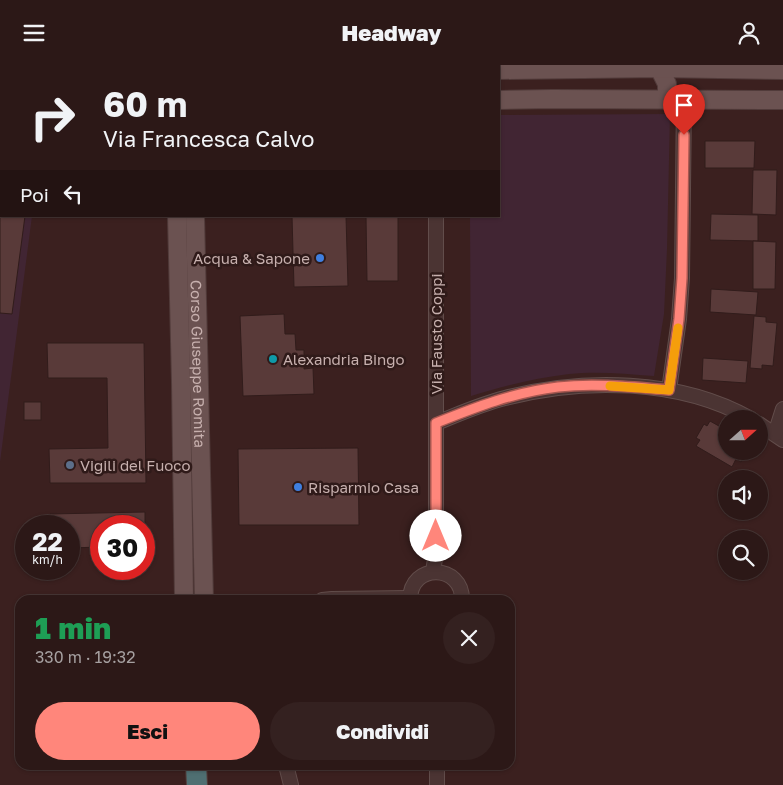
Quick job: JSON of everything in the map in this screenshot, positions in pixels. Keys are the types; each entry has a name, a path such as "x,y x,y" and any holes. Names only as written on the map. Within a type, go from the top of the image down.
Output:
{"highway":[{"path":"196,770 196,785"}],"main road":[{"path":"500,70 659,67 783,70"},
{"path":"659,67 675,99"},
{"path":"500,100 783,100"},
{"name":"Corso Giuseppe Romita","path":"177,217 184,595"},
{"name":"Corso Giuseppe Romita","path":"195,217 204,595"}],"street":[{"path":"669,390 679,319 682,278 675,99"},
{"name":"Via Fausto Coppi","path":"433,572 436,552 436,217"},
{"path":"436,423 496,400 558,387 584,385 669,390 686,393 731,410"},
{"path":"768,430 779,437 783,409"},
{"path":"409,595 410,590 419,577 433,572 442,572 450,576 456,581 461,595"},
{"path":"287,770 291,785"},
{"path":"437,770 437,785"}],"shaded area":[{"path":"670,114 664,314 654,376 601,373 569,374 520,383 471,396 470,217 500,217 500,115"},
{"path":"0,217 32,217 0,462"}],"building":[{"path":"705,141 755,141 754,168 705,168"},
{"path":"753,170 777,170 776,215 752,214"},
{"path":"711,214 758,215 758,241 710,240"},
{"path":"0,217 25,217 12,314 0,313"},
{"path":"292,217 346,217 348,286 294,287"},
{"path":"366,217 398,217 398,281 367,281"},
{"path":"753,241 776,242 775,289 753,289"},
{"path":"711,289 758,292 756,315 710,312"},
{"name":"Alexandria Bingo","path":"284,314 285,334 295,334 296,350 304,350 304,369 313,368 314,394 243,396 240,316"},
{"path":"754,316 766,317 766,322 777,323 773,366 762,365 762,369 750,368"},
{"path":"47,343 144,343 146,483 50,483 49,449 108,448 107,378 48,378"},
{"path":"703,358 748,361 746,383 702,380"},
{"path":"24,402 41,402 41,420 24,420"},
{"path":"710,421 718,426 718,459 696,446 700,440 696,438 704,424 707,426"},
{"name":"Risparmio Casa","path":"358,448 359,525 239,525 238,449"},
{"path":"720,460 736,460 732,467"},
{"path":"145,512 145,515 90,515 90,547 80,548 80,515 50,514"}],"slow traffic":[{"path":"610,386 669,390 678,328"}],"place":[{"name":"Acqua & Sapone","path":"320,258"},
{"name":"Alexandria Bingo","path":"273,359"},
{"name":"Vigili del Fuoco","path":"70,465"},
{"name":"Risparmio Casa","path":"298,487"}],"route":[{"path":"436,536 436,423 496,400 558,387 584,385 626,386 669,390 679,319 682,278 684,135"}]}
